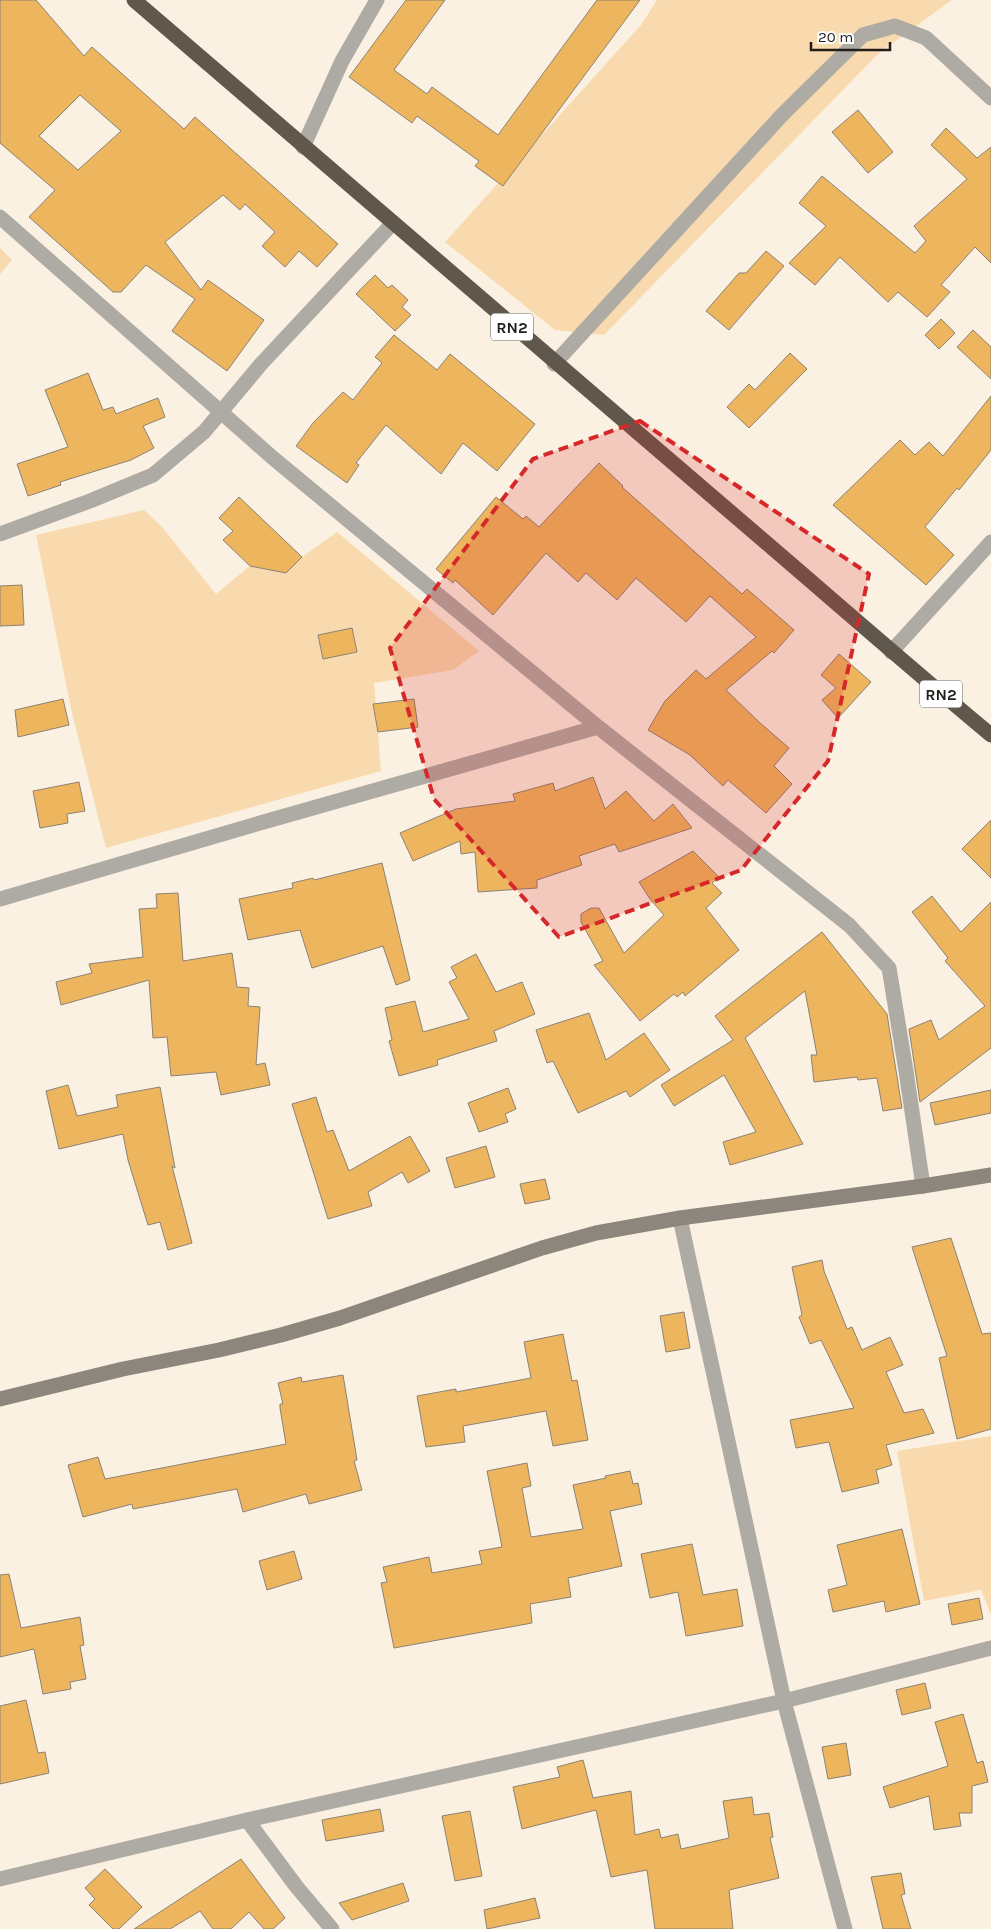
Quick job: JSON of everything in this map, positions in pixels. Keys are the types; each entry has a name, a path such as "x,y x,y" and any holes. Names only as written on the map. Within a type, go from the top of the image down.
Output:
{"highway":[{"name":"RN2","path":"134,0 554,364 991,735"}],"street":[{"path":"303,147 342,61 377,0"},
{"path":"554,364 782,115 863,35 895,26 926,38 991,98"},
{"path":"0,217 177,372 219,412 598,727 849,925 889,968 923,1186"},
{"path":"0,534 90,501 153,475 204,432 219,412 322,297 392,224"},
{"path":"891,652 991,542"},
{"path":"0,899 276,818 598,727"},
{"path":"0,1399 123,1369 281,1335 340,1318 542,1248 596,1233 680,1218 923,1186 991,1175"},
{"path":"680,1218 784,1701 845,1929"},
{"path":"0,1879 247,1820 784,1701 991,1648"},
{"path":"247,1820 296,1886 332,1929"}],"highlighted area":[{"path":"640,421 869,574 828,761 741,870 559,937 434,799 390,648 533,459"}],"shaded area":[{"path":"657,0 952,0 879,53 604,335 555,330 445,242 641,25"},
{"path":"0,248 12,260 0,274"},
{"path":"144,510 162,527 216,594 250,566 286,573 302,557 337,532 479,651 453,670 374,683 381,771 106,848 71,709 36,535"},
{"path":"991,1436 991,1615 981,1590 924,1601 897,1451"}],"building":[{"path":"0,0 36,0 84,56 92,47 184,129 195,117 338,244 317,267 299,251 285,267 262,246 275,232 245,204 240,210 223,195 165,242 201,290 208,280 264,320 227,371 172,331 195,299 146,265 121,292 113,292 29,217 55,190 0,143","holes":["80,95 121,131 78,170 39,136"]},
{"path":"406,0 445,0 394,70 427,94 432,87 498,135 597,0 640,0 503,186 475,166 479,161 417,116 412,123 349,77"},
{"path":"858,110 893,152 868,173 832,132"},
{"path":"946,128 977,158 991,147 991,263 975,247 941,285 950,292 927,317 898,292 888,302 840,257 815,285 789,263 826,226 799,203 822,176 915,253 926,241 914,226 967,179 931,145"},
{"path":"766,251 784,266 729,330 706,311 739,273 746,273"},
{"path":"375,275 388,288 392,285 408,300 402,307 411,315 395,331 356,294"},
{"path":"941,319 955,333 939,349 925,335"},
{"path":"973,330 991,347 991,379 957,347"},
{"path":"394,335 437,370 450,354 535,424 497,471 463,443 441,474 386,425 356,463 359,465 347,483 296,446 313,423 343,392 353,400 382,363 375,357"},
{"path":"790,353 807,369 749,428 727,407 749,384 755,390"},
{"path":"88,373 103,410 113,407 116,414 158,398 165,417 143,426 154,448 131,460 60,482 61,485 28,496 17,464 68,447 45,390"},
{"path":"991,396 991,450 959,490 957,488 925,527 954,555 926,585 833,505 900,440 915,455 929,442 943,456"},
{"path":"599,463 622,487 742,594 747,589 794,630 774,653 772,651 726,690 789,748 774,766 792,784 766,813 728,780 723,786 690,755 648,730 665,701 696,670 706,679 756,637 710,596 686,622 636,578 617,600 586,573 578,582 546,553 493,615 455,580 453,583 436,569 496,497 523,519 526,516 539,527"},
{"path":"239,497 302,557 286,573 250,566 223,540 233,531 219,518"},
{"path":"22,585 24,625 0,626 0,586"},
{"path":"352,628 357,652 323,659 318,635"},
{"path":"839,654 871,682 838,718 822,700 836,688 821,675"},
{"path":"63,699 69,725 18,737 15,710"},
{"path":"414,699 418,727 378,732 373,704"},
{"path":"593,777 605,809 626,791 654,821 673,804 692,828 619,852 615,844 579,856 582,865 537,880 537,888 478,892 475,852 461,854 460,841 413,861 400,833 456,809 515,801 513,794 553,783 555,791"},
{"path":"79,782 85,811 67,814 68,823 40,828 33,791"},
{"path":"991,820 991,878 962,849"},
{"path":"693,851 719,877 712,883 722,893 706,908 739,950 685,996 683,992 677,997 674,994 640,1021 594,965 603,961 581,922 581,914 591,908 599,908 624,953 664,915 639,882"},
{"path":"382,863 410,980 396,985 383,946 312,968 300,930 248,940 239,899 293,888 292,883 313,878 314,880"},
{"path":"178,893 183,961 232,953 237,987 249,988 248,1006 260,1007 256,1065 265,1063 270,1085 221,1095 216,1072 171,1076 167,1037 153,1038 149,980 61,1005 56,982 92,973 89,964 143,957 139,909 157,908 156,894"},
{"path":"932,896 961,932 991,902 991,1048 920,1102 909,1029 931,1020 939,1040 985,1006 945,961 948,958 912,912"},
{"path":"822,932 887,1014 902,1108 883,1111 877,1078 858,1080 857,1077 814,1082 811,1055 817,1055 805,991 745,1038 803,1144 730,1165 723,1142 756,1132 724,1075 674,1106 661,1085 733,1040 715,1016"},
{"path":"476,954 496,992 522,982 535,1014 494,1031 497,1041 437,1060 438,1065 399,1076 389,1041 392,1040 385,1008 415,1001 423,1032 469,1019 449,982 457,978 451,967"},
{"path":"589,1013 606,1060 644,1033 670,1070 630,1097 626,1091 578,1113 553,1061 547,1063 536,1030"},
{"path":"68,1085 77,1116 118,1107 116,1095 160,1087 175,1168 172,1166 192,1243 168,1250 160,1222 148,1225 128,1160 123,1134 59,1149 46,1091"},
{"path":"508,1088 516,1109 505,1114 508,1122 479,1132 468,1103"},
{"path":"991,1090 991,1113 935,1125 930,1103"},
{"path":"316,1097 327,1132 333,1130 349,1171 410,1136 430,1171 408,1183 402,1172 368,1192 372,1206 328,1219 292,1104"},
{"path":"486,1146 495,1177 455,1188 446,1158"},
{"path":"545,1179 550,1199 525,1204 520,1184"},
{"path":"951,1238 982,1334 991,1333 991,1429 957,1439 939,1358 947,1356 912,1247"},
{"path":"822,1260 824,1271 847,1329 852,1327 862,1350 890,1337 903,1365 886,1372 904,1413 923,1409 934,1433 886,1445 892,1465 876,1470 879,1483 842,1492 829,1442 796,1448 790,1420 854,1408 821,1340 810,1344 799,1317 802,1315 792,1267"},
{"path":"684,1312 690,1348 666,1352 660,1316"},
{"path":"563,1334 572,1381 577,1380 588,1440 553,1446 546,1411 463,1426 465,1442 426,1447 417,1396 456,1389 456,1392 531,1378 524,1342"},
{"path":"343,1375 357,1460 354,1461 362,1490 309,1504 306,1494 243,1512 237,1489 133,1509 132,1504 83,1517 68,1465 98,1457 105,1479 286,1444 280,1408 280,1404 283,1404 278,1383 301,1377 302,1382"},
{"path":"527,1463 531,1486 522,1488 531,1537 583,1529 573,1485 630,1471 633,1484 638,1483 642,1504 610,1511 622,1566 568,1578 571,1597 530,1604 532,1623 394,1648 381,1583 387,1582 383,1567 429,1557 432,1573 482,1564 479,1551 502,1547 487,1471"},
{"path":"902,1529 920,1604 886,1612 884,1601 833,1612 828,1590 847,1585 837,1545"},
{"path":"692,1544 703,1595 737,1589 743,1626 686,1636 678,1592 650,1598 641,1554"},
{"path":"294,1551 302,1579 267,1590 259,1561"},
{"path":"9,1574 21,1628 80,1617 84,1645 80,1646 86,1679 70,1682 71,1689 43,1694 34,1649 0,1657 0,1575"},
{"path":"979,1598 983,1619 952,1625 948,1604"},
{"path":"925,1683 931,1708 902,1715 896,1690"},
{"path":"26,1700 38,1753 45,1752 49,1773 0,1784 0,1706"},
{"path":"963,1714 977,1763 983,1761 988,1782 972,1786 972,1813 959,1813 961,1826 934,1830 929,1796 890,1808 883,1787 948,1766 935,1722"},
{"path":"846,1743 851,1775 828,1779 822,1747"},
{"path":"583,1760 593,1798 631,1791 635,1835 659,1829 661,1838 678,1834 681,1849 729,1838 723,1801 752,1797 754,1815 769,1813 773,1837 770,1838 779,1878 729,1890 733,1929 655,1929 647,1870 611,1877 596,1810 522,1829 513,1787 560,1777 557,1767"},
{"path":"380,1809 384,1831 326,1841 322,1820"},
{"path":"470,1811 482,1876 455,1881 442,1816"},
{"path":"241,1859 285,1918 273,1929 264,1929 249,1912 231,1929 213,1929 200,1911 170,1929 134,1929"},
{"path":"105,1869 142,1907 119,1929 113,1929 89,1905 95,1899 85,1888"},
{"path":"901,1873 905,1894 901,1895 911,1929 883,1929 871,1877"},
{"path":"403,1883 409,1901 352,1920 339,1903"},
{"path":"535,1898 540,1918 487,1929 484,1910"}]}
